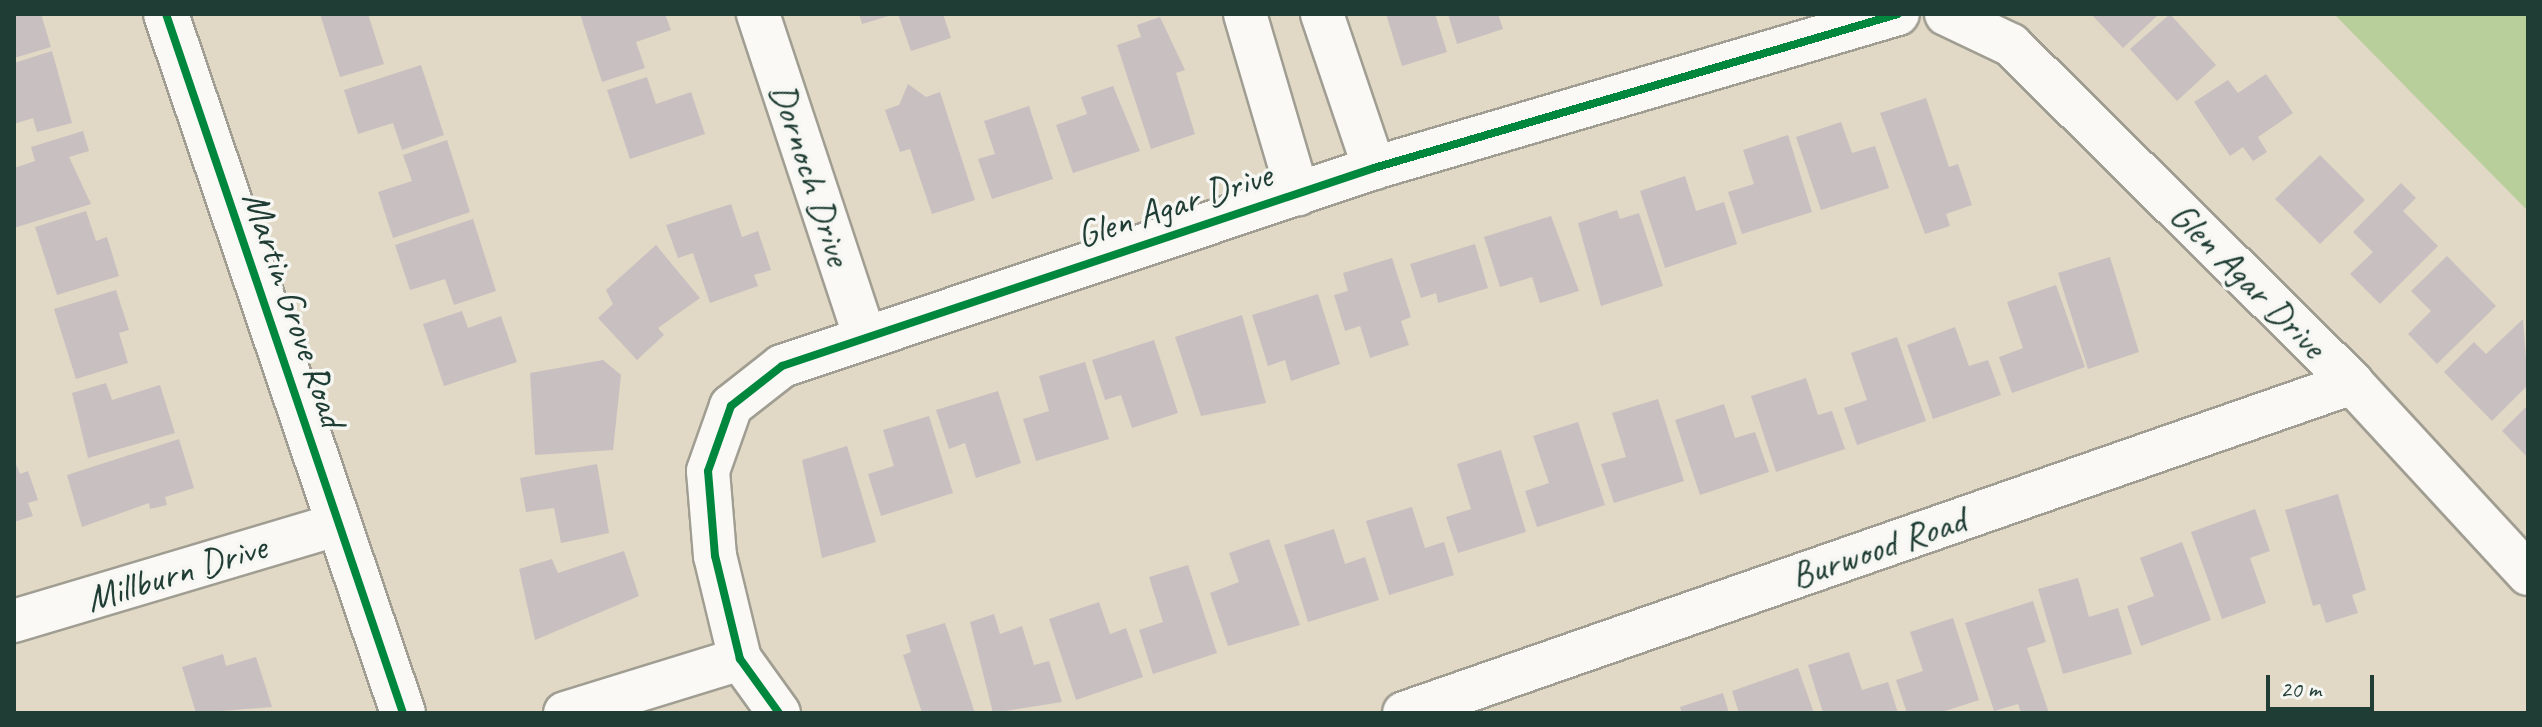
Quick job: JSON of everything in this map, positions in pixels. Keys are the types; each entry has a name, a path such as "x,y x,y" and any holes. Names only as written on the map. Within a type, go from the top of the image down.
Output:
{"main road":[{"name":"Martin Grove Road","path":"166,14 403,713"}],"street":[{"name":"Dornoch Drive","path":"758,14 864,334"},
{"path":"1245,14 1298,194"},
{"path":"1322,14 1374,168"},
{"name":"Glen Agar Drive","path":"740,659 715,556 708,471 731,406 782,366 864,334 1374,168 1898,14"},
{"name":"Glen Agar Drive","path":"1946,14 2011,45 2352,383 2528,574"},
{"name":"Burwood Road","path":"1404,713 2352,383"},
{"name":"Millburn Drive","path":"14,621 337,525"},
{"path":"565,713 740,659 779,713"}],"green space":[{"path":"2334,14 2528,14 2528,211"}],"building":[{"path":"14,14 41,14 51,47 14,58"},
{"path":"320,14 368,14 384,64 340,77"},
{"path":"580,14 665,14 671,30 636,42 645,68 602,82"},
{"path":"859,14 892,14 892,15 862,24"},
{"path":"898,14 943,14 951,38 911,51"},
{"path":"1386,14 1435,14 1447,52 1402,66"},
{"path":"1448,14 1498,14 1503,29 1457,44"},
{"path":"2091,14 2159,14 2123,48"},
{"path":"2170,14 2216,65 2177,101 2130,49"},
{"path":"1160,17 1185,70 1176,73 1195,134 1151,149 1117,45 1141,37 1137,25"},
{"path":"52,51 72,123 37,132 33,118 14,124 14,63"},
{"path":"421,65 444,135 402,150 393,123 358,134 344,90"},
{"path":"2266,74 2293,113 2258,137 2267,152 2253,161 2243,147 2230,156 2194,102 2228,80 2238,93"},
{"path":"647,77 656,104 691,92 705,134 630,159 607,90"},
{"path":"908,84 926,97 940,92 975,200 932,214 910,149 900,152 885,110 899,105"},
{"path":"1113,86 1140,151 1073,173 1056,125 1087,114 1081,97"},
{"path":"1926,98 1949,167 1958,164 1972,205 1946,214 1950,226 1925,234 1880,113"},
{"path":"1029,106 1053,179 992,199 978,159 995,154 984,121"},
{"path":"1841,122 1852,153 1875,146 1889,188 1821,210 1796,137"},
{"path":"83,131 89,151 69,157 91,204 14,228 14,168 35,161 31,147"},
{"path":"1788,135 1812,212 1742,234 1728,192 1754,184 1743,150"},
{"path":"447,140 470,212 393,238 378,192 412,181 403,155"},
{"path":"2320,155 2365,200 2320,244 2275,199"},
{"path":"1685,176 1696,211 1724,202 1737,244 1665,268 1640,191"},
{"path":"2401,183 2416,198 2403,211 2438,246 2380,304 2350,274 2373,252 2353,232"},
{"path":"731,204 742,237 758,231 771,270 754,275 758,286 710,303 693,253 678,258 666,225"},
{"path":"1617,210 1620,219 1639,213 1663,286 1601,306 1578,223"},
{"path":"86,211 96,241 107,237 119,276 57,295 35,227"},
{"path":"1551,216 1579,291 1540,303 1532,277 1500,287 1484,237"},
{"path":"473,219 496,291 454,305 445,279 410,290 395,245"},
{"path":"1475,244 1488,288 1438,303 1436,293 1421,298 1410,264"},
{"path":"656,245 700,298 658,328 664,335 637,360 598,318 613,304 606,290"},
{"path":"2447,256 2496,306 2437,364 2408,334 2431,311 2411,291"},
{"path":"2110,257 2139,352 2088,369 2058,273"},
{"path":"1392,258 1411,317 1401,321 1409,345 1370,358 1360,326 1345,331 1334,295 1348,291 1343,273"},
{"path":"2056,285 2085,367 2012,393 1999,357 2023,348 2007,302"},
{"path":"116,290 129,330 119,333 128,363 76,379 54,309"},
{"path":"1318,294 1340,364 1291,381 1285,360 1268,366 1252,315"},
{"path":"462,311 468,328 501,316 517,362 444,386 423,324"},
{"path":"1242,315 1266,403 1201,416 1175,337"},
{"path":"2523,319 2528,385 2492,421 2444,372 2474,342 2486,354"},
{"path":"1955,327 1969,366 1988,360 2001,395 1933,419 1907,345"},
{"path":"1897,337 1926,421 1857,445 1844,408 1867,400 1851,353"},
{"path":"1154,340 1178,413 1132,428 1121,395 1105,400 1092,360"},
{"path":"603,360 621,375 613,450 535,455 530,373"},
{"path":"1085,362 1109,439 1036,461 1023,419 1049,411 1039,376"},
{"path":"1806,378 1818,415 1832,411 1845,449 1776,472 1751,396"},
{"path":"106,383 112,400 160,385 175,433 88,458 72,393"},
{"path":"998,391 1021,463 976,478 965,443 949,449 936,410"},
{"path":"1658,399 1684,481 1614,503 1601,464 1626,457 1612,413"},
{"path":"1724,404 1735,438 1755,432 1769,472 1700,495 1675,420"},
{"path":"2528,405 2528,458 2502,431"},
{"path":"929,416 953,493 881,516 868,474 894,466 883,430"},
{"path":"1578,422 1605,505 1537,527 1525,491 1549,483 1533,436"},
{"path":"179,439 194,488 165,497 167,505 150,509 149,503 82,527 67,475"},
{"path":"847,446 876,542 822,558 802,460"},
{"path":"1501,450 1526,532 1458,553 1446,517 1471,509 1457,464"},
{"path":"14,459 20,474 28,471 38,500 28,503 33,516 14,522"},
{"path":"597,464 609,533 561,543 554,508 526,512 520,478"},
{"path":"2338,494 2366,590 2352,595 2358,613 2326,623 2320,604 2313,606 2285,510"},
{"path":"1412,507 1425,548 1444,542 1454,575 1389,595 1366,521"},
{"path":"2255,509 2270,551 2250,558 2266,603 2222,619 2191,532"},
{"path":"1334,529 1345,564 1365,557 1379,600 1308,622 1284,545"},
{"path":"1269,539 1300,625 1228,646 1210,593 1239,582 1229,553"},
{"path":"2182,542 2211,620 2141,646 2127,606 2154,596 2140,558"},
{"path":"624,551 639,596 535,640 519,569 552,559 558,573"},
{"path":"1188,565 1217,653 1153,674 1139,630 1163,622 1149,577"},
{"path":"2078,578 2089,617 2118,608 2132,654 2063,674 2038,589"},
{"path":"2033,601 2046,642 2027,648 2049,713 2021,713 2018,704 1994,711 1965,623"},
{"path":"1099,602 1110,634 1126,628 1143,677 1076,700 1049,619"},
{"path":"994,614 1000,634 1022,626 1034,665 1049,661 1062,702 993,713 970,622"},
{"path":"1953,618 1979,700 1939,713 1907,713 1896,680 1923,671 1910,632"},
{"path":"945,623 975,713 922,713 903,655 911,652 906,635"},
{"path":"1849,652 1862,690 1888,682 1898,713 1823,713 1808,665"},
{"path":"223,654 226,666 256,657 272,707 196,713 182,667"},
{"path":"1798,668 1814,713 1739,713 1732,691"},
{"path":"1723,693 1729,713 1682,713 1680,707"}],"cycle path":[{"path":"166,14 403,713"},
{"path":"779,713 740,659 715,556 708,471 731,406 782,366 1374,168 1898,14"}]}
